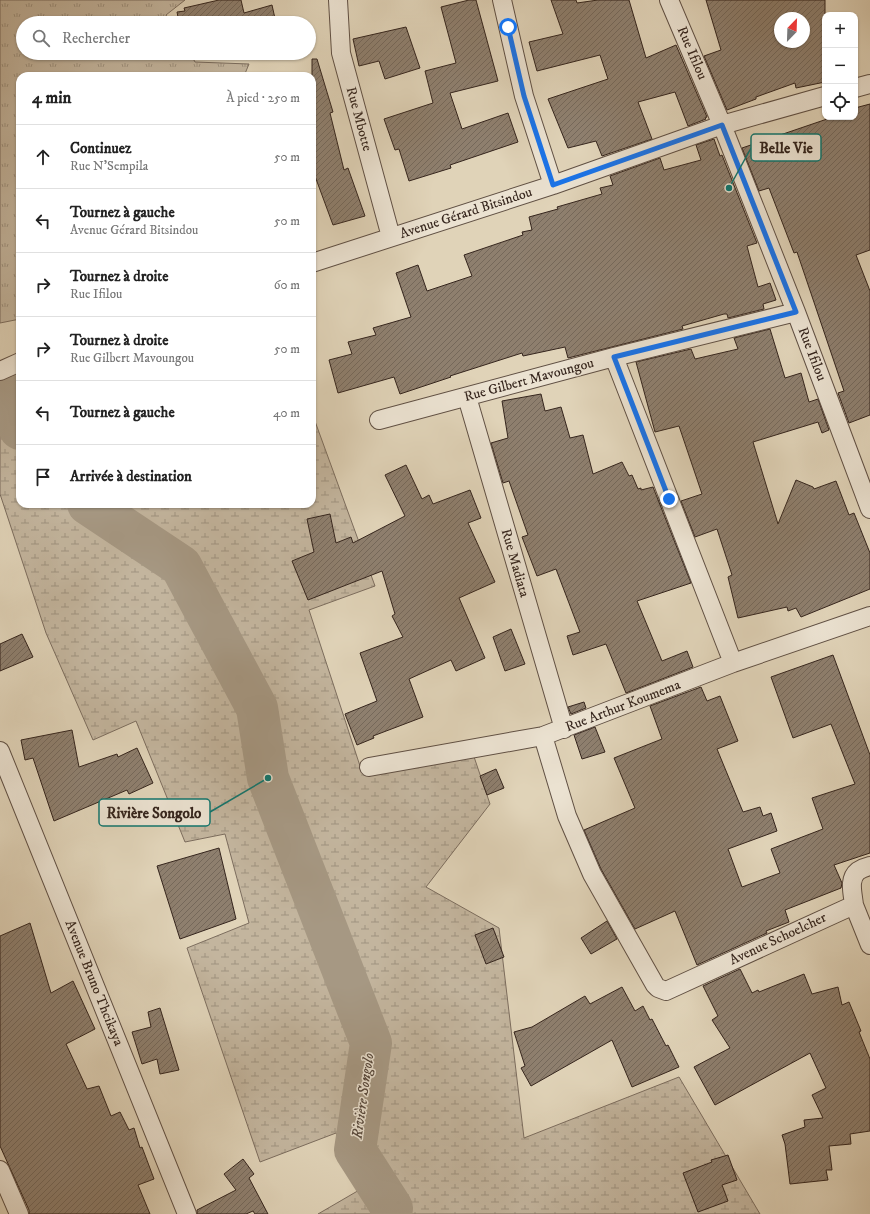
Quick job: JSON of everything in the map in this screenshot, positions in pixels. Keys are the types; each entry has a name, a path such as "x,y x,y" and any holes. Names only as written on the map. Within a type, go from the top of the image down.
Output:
{"street":[{"name":"Rue Mbotte","path":"338,0 341,53 391,237"},
{"path":"502,0 524,96 553,185"},
{"name":"Rue Ifilou","path":"669,0 722,125 796,312 870,509"},
{"path":"858,87 870,84"},
{"name":"Avenue Gérard Bitsindou","path":"316,262 553,185 722,125 822,97"},
{"name":"Rue Gilbert Mavoungou","path":"379,420 614,357 796,312"},
{"path":"614,357 733,663"},
{"path":"0,371 16,364"},
{"name":"Rue Madiata","path":"466,397 564,729"},
{"name":"Rue Arthur Koumema","path":"369,767 543,736 733,663 870,616"},
{"name":"Avenue Schoelcher","path":"543,736 567,816 592,874 658,988 666,991 854,905"},
{"name":"Avenue Bruno Thcikaya","path":"0,751 187,1214"},
{"path":"870,866 858,870 851,884 854,905 870,945"},
{"path":"0,1170 19,1214"}],"green space":[{"path":"0,0 185,0 167,16 16,16 16,60 194,60 195,62 249,64 246,72 16,72 16,320 0,323"},
{"path":"16,382 16,508 316,508 316,424 375,586 309,610 360,766 469,742 490,804 426,887 499,928 524,1138 679,1077 760,1214 318,1214 361,1189 336,1133 260,1162 187,948 249,923 225,834 185,842 136,721 93,740 46,633 0,494 0,388"}],"building":[{"path":"219,0 241,0 244,13 272,5 274,16 178,16 177,12 185,11 184,8"},
{"path":"469,0 476,0 498,81 450,93 462,129 508,113 518,142 450,165 451,168 409,181 399,149 395,150 384,119 433,103 425,71 456,63 441,7"},
{"path":"551,0 576,0 577,3 598,0 629,0 646,58 676,45 707,117 705,118 706,119 688,126 675,92 638,102 652,139 602,156 596,141 568,148 548,99 608,79 600,55 537,71 529,42 563,34"},
{"path":"706,0 825,0 825,12 822,12 822,83 796,88 795,83 756,97 756,99 727,110 704,56 721,50"},
{"path":"406,27 420,68 385,79 379,61 359,66 353,39"},
{"path":"317,59 333,112 330,113 344,170 348,168 365,216 333,225 316,179 316,72 312,72 312,60"},
{"path":"870,104 870,250 856,255 870,291 870,415 849,423 838,393 844,391 797,252 794,253 769,188 759,191 742,148 824,120 858,120 858,107"},
{"path":"714,139 720,156 722,155 757,243 747,246 758,287 770,283 776,300 763,304 764,309 728,318 727,314 724,314 682,326 683,329 568,358 565,347 523,356 522,353 400,394 394,377 338,393 329,360 352,354 348,342 376,335 373,328 411,317 396,273 418,265 427,291 472,276 464,255 523,235 522,232 532,230 529,217 602,194 600,188 613,185 610,176 660,158 664,170 701,160 696,145"},
{"path":"770,329 785,378 801,373 809,402 818,399 829,430 822,433 818,422 753,442 778,524 796,480 813,487 814,489 836,481 849,515 854,513 870,553 870,589 801,617 796,608 788,611 787,607 738,618 728,577 732,575 717,529 695,537 681,501 702,494 679,426 655,432 636,362 691,349 695,359 738,349 734,338"},
{"path":"541,394 545,411 561,407 570,438 583,435 593,474 622,462 629,476 632,475 638,489 641,488 641,490 653,487 691,583 637,601 662,661 687,651 693,667 626,693 606,644 573,655 567,636 580,632 556,569 537,576 522,537 528,535 509,481 503,483 491,443 508,438 502,401"},
{"path":"406,465 422,499 429,495 433,504 470,490 481,518 468,523 495,582 459,598 485,658 456,671 451,660 409,679 423,717 373,736 374,738 357,745 345,714 377,701 360,653 403,637 392,616 395,614 382,571 308,600 292,561 314,552 307,519 330,514 336,543 351,537 353,543 405,516 385,475"},
{"path":"511,629 525,664 505,671 493,637"},
{"path":"22,634 33,657 0,671 0,644"},
{"path":"833,655 870,755 870,853 834,865 842,883 841,888 785,910 789,922 766,931 767,933 697,965 675,911 635,929 601,869 584,830 635,808 614,758 662,739 650,706 701,687 707,701 720,696 738,741 717,749 743,812 760,807 763,816 771,813 777,831 728,849 742,887 780,873 771,849 823,829 812,798 855,784 831,724 793,738 771,677"},
{"path":"584,702 586,708 571,714 568,707"},
{"path":"595,727 605,752 582,759 574,735"},
{"path":"72,730 79,767 117,754 118,757 137,748 153,783 129,794 127,790 54,821 33,758 25,760 21,740"},
{"path":"496,769 504,788 487,795 480,776"},
{"path":"219,848 236,919 180,939 157,866"},
{"path":"607,921 617,939 591,954 581,938"},
{"path":"30,923 51,993 73,981 95,1029 66,1044 87,1089 99,1086 111,1116 120,1112 129,1130 134,1128 140,1148 142,1147 154,1179 138,1185 150,1214 29,1214 29,1210 0,1146 0,936"},
{"path":"493,928 504,957 486,964 475,935"},
{"path":"740,969 752,993 758,990 759,992 804,974 812,994 838,987 842,1005 849,1002 861,1031 859,1032 870,1059 870,1131 850,1134 851,1144 829,1146 832,1170 826,1170 828,1180 790,1184 785,1144 782,1135 805,1127 804,1120 823,1118 812,1095 826,1088 810,1053 715,1105 694,1067 730,1048 712,1020 718,1016 703,986"},
{"path":"622,987 635,1011 643,1006 650,1020 652,1019 666,1046 668,1045 679,1067 632,1087 612,1040 531,1086 521,1068 525,1066 514,1032 532,1027 585,996 590,1004"},
{"path":"160,1008 179,1070 160,1074 157,1059 142,1064 132,1032 151,1027 148,1012"},
{"path":"728,1155 737,1180 722,1185 728,1201 698,1212 683,1173 712,1162 711,1160"},
{"path":"243,1159 254,1174 249,1178 268,1214 255,1214 253,1211 246,1214 197,1214 197,1210 236,1190 224,1174"}],"waterway":[{"name":"Rivière Songolo","path":"0,389 16,421"},
{"name":"Rivière Songolo","path":"94,508 181,566 257,708 268,778 371,1043 355,1150 392,1208 391,1214"}],"place":[{"name":"Belle Vie","path":"729,188"},
{"name":"Rivière Songolo","path":"268,778"}],"route":[{"path":"508,27 524,96 553,185 722,125 796,312 614,357 669,499"}]}
